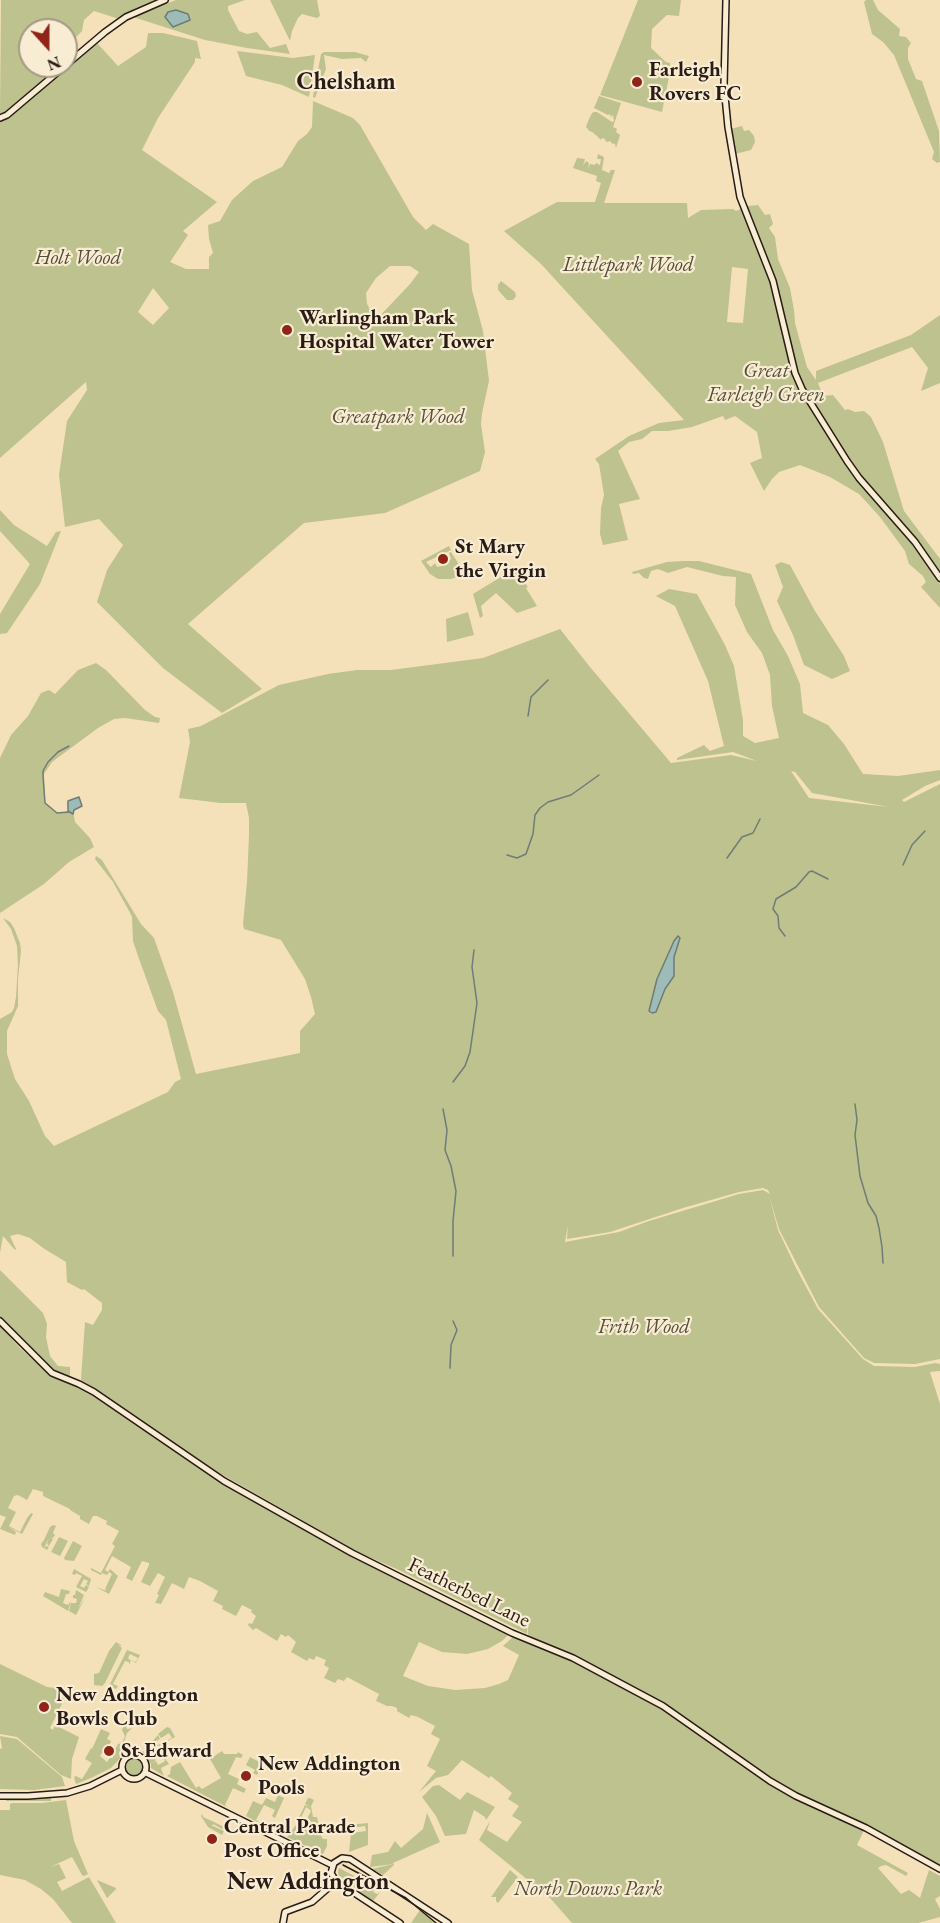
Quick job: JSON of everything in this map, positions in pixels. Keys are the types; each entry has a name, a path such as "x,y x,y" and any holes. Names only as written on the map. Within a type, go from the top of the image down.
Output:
{"street":[{"path":"0,117 7,115 126,17 165,0"},
{"path":"726,0 724,86 728,127 740,197 773,281 790,357 802,388 847,461 915,542 940,578"},
{"name":"Featherbed Lane","path":"0,1321 52,1373 94,1392 224,1481 352,1553 512,1633 573,1658 663,1706 770,1781 796,1796 866,1828 940,1869"},
{"path":"135,1754 141,1756 147,1767 146,1773 134,1779 126,1776 122,1770 124,1759 135,1754"},
{"path":"0,1796 43,1796 72,1792 93,1785 122,1770"},
{"path":"146,1773 332,1865"},
{"path":"332,1865 340,1859 348,1858 404,1892 448,1923"},
{"path":"332,1865 332,1874 336,1881 400,1923"},
{"path":"283,1923 285,1912 312,1902 336,1881"}],"green space":[{"path":"1,0 161,0 119,19 94,11 84,20 82,31 78,35 78,18 18,18 18,78 48,78 0,115"},
{"path":"176,0 245,0 228,6 239,31 247,34 257,32 270,48 286,44 290,54 205,40 133,17"},
{"path":"270,0 317,0 320,16 317,18 302,14 292,31 290,41"},
{"path":"638,0 681,0 679,16 667,15 652,29 651,48 670,63 662,112 600,95"},
{"path":"873,0 878,10 900,29 899,36 906,37 911,43 908,48 908,59 916,79 922,81 939,131 940,162 937,163 932,159 934,152 894,55 883,42 872,34 864,2"},
{"path":"148,33 163,33 197,41 201,59 195,58 195,62 158,118 142,150 217,202 183,231 188,235 170,262 186,269 209,269 209,257 213,253 208,225 220,221 232,200 253,181 282,167 298,141 312,127 313,101 353,118 360,125 413,217 426,230 433,224 469,244 472,290 483,331 489,381 482,413 481,424 485,452 480,471 385,513 304,523 188,624 262,689 222,713 163,668 97,602 107,570 123,545 99,519 65,527 59,475 67,421 87,390 86,382 0,458 0,121 9,117 55,78 78,78 78,59 97,43 118,66 146,47","holes":["390,266 410,266 419,272 376,320 367,304 366,293 376,278","153,288 169,308 153,325 138,312"]},
{"path":"237,51 293,58 315,55 309,97 282,85 246,76"},
{"path":"324,52 355,52 369,56 366,62 361,58 342,59 324,55 326,69 315,98 313,97 321,54"},
{"path":"599,96 621,103 613,127 620,135 616,148 611,141 606,142 602,138 601,140 588,130 586,127 592,113 597,112 612,122 614,121 613,115 611,117 610,114 594,108"},
{"path":"742,126 744,131 749,130 754,136 755,142 751,150 735,154 731,129"},
{"path":"598,154 604,157 602,170 609,173 615,170 604,203 687,203 688,218 701,210 733,209 736,211 758,205 765,215 770,214 773,224 769,228 775,237 778,259 790,288 795,323 802,349 807,367 816,380 816,371 911,335 940,315 940,383 921,391 928,368 912,347 818,383 823,396 833,395 845,410 864,411 871,417 883,442 904,511 940,559 940,608 921,587 926,582 923,576 909,564 905,551 880,517 859,494 830,477 800,465 779,472 764,491 750,463 762,458 757,432 735,416 725,420 723,416 692,427 652,431 642,439 629,442 618,451 640,499 619,504 628,540 603,545 600,534 604,495 599,464 595,459 629,436 659,423 684,420 541,264 504,231 557,202 595,202 601,183 596,181 597,176 573,168 577,158 585,159 583,166 586,161 589,163 588,169 590,164 600,165 601,159 597,159","holes":["732,267 748,269 743,323 727,322"]},
{"path":"501,281 515,292 516,296 513,300 507,300 498,290"},
{"path":"0,510 14,525 47,546 56,532 61,531 40,584 7,633 0,634 0,614 30,564 0,531"},
{"path":"449,546 451,550 426,562 431,567 435,563 437,567 442,566 451,559 449,553 451,552 458,563 460,576 438,579 430,574 421,561"},
{"name":"Frith Wood","path":"699,561 751,574 773,630 800,684 803,713 828,725 844,744 863,774 898,776 940,770 940,780 902,800 904,802 940,784 940,1359 915,1364 874,1363 864,1358 819,1307 779,1229 769,1195 778,1230 818,1309 863,1359 874,1366 915,1367 940,1364 940,1371 930,1372 940,1404 940,1867 772,1780 672,1709 575,1656 528,1635 528,1617 527,1634 358,1552 200,1462 83,1383 81,1379 85,1322 93,1325 102,1310 102,1303 84,1289 67,1282 66,1262 30,1238 18,1234 10,1236 15,1250 3,1236 0,1253 0,1019 12,1012 14,1008 18,965 17,946 11,929 3,918 14,928 21,951 18,1006 7,1031 7,1054 15,1079 29,1101 45,1136 54,1146 168,1092 175,1082 181,1079 166,1020 158,1011 133,941 132,917 113,882 95,859 96,856 102,860 141,924 154,938 173,992 196,1074 300,1053 300,1031 315,1014 305,979 281,940 244,929 249,835 246,803 221,803 179,798 190,742 188,729 201,726 279,685 357,670 391,670 483,658 560,629 671,763 731,755 757,761 733,752 677,760 704,745 710,751 724,746 708,681 675,606 656,596 669,589 697,594 725,645 734,666 743,720 743,736 755,743 779,738 772,706 770,675 762,653 747,632 735,605 736,577 687,567 668,573 658,569 651,571 648,579 639,573 633,574 632,572 667,562","holes":["791,771 795,772 812,793 889,807 809,798","763,1188 770,1194 763,1190 739,1194 619,1232 565,1242 568,1225 567,1239 610,1232 683,1208 739,1192"]},
{"path":"781,562 790,565 815,611 844,656 850,671 832,679 804,665 777,601 783,587 775,565"},
{"path":"514,569 528,587 526,588 537,606 517,613 496,593 481,606 483,616 480,618 473,594"},
{"path":"468,612 474,635 447,642 446,619"},
{"path":"96,663 106,670 145,710 160,718 159,723 125,718 114,719 52,762 44,774 45,802 56,812 61,813 68,811 67,804 70,799 79,798 82,806 73,811 75,822 90,838 94,847 69,862 44,884 0,913 0,758 11,735 28,716 41,693 49,690 55,694 78,670"},
{"path":"0,1270 43,1313 47,1324 46,1337 50,1356 58,1366 70,1367 70,1377 53,1370 0,1317"},
{"name":"North Downs Park","path":"0,1326 49,1374 89,1392 223,1482 509,1634 488,1649 467,1654 442,1652 419,1642 403,1676 428,1686 455,1690 485,1688 499,1684 508,1680 519,1655 503,1646 514,1636 573,1659 667,1711 750,1770 864,1830 857,1845 908,1873 906,1876 886,1865 878,1868 901,1894 909,1890 920,1898 929,1870 940,1876 940,1896 935,1899 940,1909 940,1917 918,1923 572,1923 550,1898 479,1840 490,1821 487,1830 507,1842 522,1822 512,1816 519,1806 508,1799 512,1793 491,1776 489,1778 462,1760 448,1775 436,1778 419,1792 436,1771 427,1766 440,1739 431,1734 435,1726 418,1717 411,1715 409,1718 397,1711 397,1708 376,1701 379,1694 347,1677 344,1681 338,1679 335,1683 324,1678 329,1668 324,1665 326,1660 316,1656 314,1660 309,1658 307,1661 291,1652 296,1642 288,1635 286,1637 281,1634 277,1641 256,1628 253,1630 248,1625 252,1624 256,1616 251,1612 252,1610 242,1605 236,1616 222,1609 223,1606 213,1601 218,1591 200,1581 189,1577 184,1589 172,1583 161,1604 155,1603 165,1577 158,1573 150,1586 141,1582 149,1565 142,1561 132,1581 126,1578 131,1567 112,1556 105,1570 108,1572 110,1569 118,1576 109,1594 96,1587 107,1591 105,1589 112,1574 109,1572 107,1575 102,1573 101,1575 91,1568 101,1573 115,1546 112,1544 119,1531 97,1516 93,1516 89,1524 70,1509 43,1496 43,1492 33,1489 27,1500 18,1495 14,1496 8,1508 16,1512 9,1526 20,1532 27,1518 31,1513 33,1514 22,1534 9,1527 16,1532 15,1535 0,1529 6,1517 0,1515"},
{"path":"53,1525 56,1526 53,1533 55,1535 53,1538 50,1537 53,1539 49,1546 47,1544 49,1538 44,1548 49,1547 47,1550 42,1547 41,1544"},
{"path":"59,1537 68,1541 60,1556 51,1552"},
{"path":"73,1541 82,1546 74,1561 65,1560 64,1558"},
{"path":"74,1569 91,1579 89,1586 86,1584 88,1581 84,1579 80,1586 89,1587 86,1592 76,1587 82,1576 72,1574"},
{"path":"61,1589 70,1591 66,1594 63,1603 68,1605 71,1601 68,1611 43,1596 45,1592 59,1597"},
{"path":"76,1590 84,1595 78,1609 86,1596 76,1615 69,1611 71,1603 76,1603 77,1599 73,1598 73,1595"},
{"path":"116,1642 122,1648 105,1683 102,1686 94,1685 94,1674 99,1673 109,1651"},
{"path":"127,1650 140,1655 136,1663 131,1660 136,1662 138,1658 130,1654 129,1665 129,1662 125,1661 113,1684 118,1686 116,1689 110,1684"},
{"path":"0,1664 47,1687 66,1690 67,1694 50,1728 53,1730 55,1725 79,1737 72,1759 71,1779 61,1775 17,1737 0,1734"},
{"path":"124,1725 128,1729 132,1728 127,1733 124,1742 134,1750 125,1753 111,1768 76,1784 74,1777 82,1779 92,1763 85,1759 101,1729 110,1733 107,1739 111,1741 107,1750 100,1756 107,1762 113,1758 118,1744 122,1743 125,1736 122,1730"},
{"path":"167,1727 175,1737 152,1750 151,1753 160,1749 164,1755 161,1753 154,1756 156,1760 152,1763 156,1761 158,1765 165,1761 164,1757 169,1764 161,1768 164,1776 151,1768 143,1752 158,1735 160,1739 156,1741 158,1745 172,1738 169,1733 161,1738 158,1734"},
{"path":"0,1736 17,1739 62,1777 65,1786 34,1790 0,1789 0,1749 2,1748"},
{"path":"222,1751 224,1754 237,1754 238,1752 243,1755 241,1758 236,1757 228,1774 239,1779 237,1784 246,1789 244,1793 233,1788 225,1805 227,1807 167,1776 170,1774 171,1767 180,1762 196,1788 199,1786 202,1789 221,1778 210,1759"},
{"path":"130,1757 138,1757 144,1763 144,1771 138,1777 130,1777 124,1771 124,1763"},
{"path":"250,1757 265,1765 261,1766 257,1775 253,1773 255,1770 246,1765"},
{"path":"439,1785 460,1800 467,1792 495,1807 486,1820 474,1810 466,1834 445,1836 436,1816 422,1797 433,1786"},
{"path":"278,1795 284,1798 275,1818 272,1816 275,1810 264,1805 256,1820 265,1826 246,1816 253,1801 262,1805 266,1798 275,1802"},
{"path":"51,1797 51,1801 6,1801 6,1798"},
{"path":"308,1798 314,1800 311,1806 313,1817 317,1817 321,1836 327,1839 327,1846 323,1854 287,1837 296,1825 307,1830 311,1821 307,1819 311,1811 306,1807 300,1820 298,1819 305,1805 311,1807 305,1804"},
{"path":"66,1800 74,1841 88,1874 82,1875 72,1857 50,1867 59,1864 66,1878 57,1882 62,1891 89,1877 116,1923 72,1923 53,1899 41,1889 25,1880 0,1875 0,1810 10,1810 12,1803"},
{"path":"427,1813 440,1842 393,1863 394,1865 383,1875 372,1869 393,1864 370,1867 372,1855 388,1852 395,1841 401,1848 423,1829"},
{"path":"202,1814 203,1817 222,1826 224,1823 227,1825 224,1830 213,1824 212,1827 224,1831 222,1835 208,1827 201,1816"},
{"path":"368,1823 368,1845 349,1852 351,1833 366,1831 365,1826 350,1828 349,1825"},
{"path":"339,1868 370,1884 384,1888 383,1890 375,1888 373,1892 377,1894 380,1892 370,1902 340,1881"},
{"path":"510,1870 518,1877 498,1903 496,1897 491,1897"},
{"path":"97,1880 116,1888 116,1889 107,1898"},
{"path":"420,1910 428,1917 434,1923 411,1923"}],"water":[{"path":"176,10 188,14 190,20 173,27 165,17 168,12"},
{"path":"79,797 82,806 74,810 73,814 68,811 68,801"},
{"path":"678,936 680,938 674,957 674,976 665,989 656,1012 652,1013 649,1011 657,979"}],"waterway":[{"path":"528,716 531,697 548,680"},
{"path":"69,746 58,752 43,771 45,803 57,813 69,812"},
{"path":"507,855 517,858 526,854 533,834 535,815 540,808 548,802 571,795 599,775"},
{"path":"727,858 742,837 753,833 760,819"},
{"path":"903,865 912,845 925,831"},
{"path":"785,936 779,928 778,916 773,909 776,899 796,887 809,872 812,871 828,879"},
{"path":"453,1082 465,1066 470,1052 477,1003 472,967 474,950"},
{"path":"855,1104 857,1120 855,1135 860,1176 868,1203 876,1216 883,1263"},
{"path":"443,1109 447,1130 445,1150 456,1191 453,1256"},
{"path":"450,1368 451,1345 457,1330 453,1321"}],"tram line":[{"path":"343,1865 406,1898 436,1923"}],"place":[{"name":"Farleigh Rovers FC","path":"637,82"},
{"name":"Warlingham Park Hospital Water Tower","path":"287,330"},
{"name":"St Mary the Virgin","path":"443,559"},
{"name":"New Addington Bowls Club","path":"44,1707"},
{"name":"St Edward","path":"109,1751"},
{"name":"New Addington Pools","path":"246,1776"},
{"name":"Central Parade Post Office","path":"212,1839"}],"district":[{"name":"Chelsham","path":"346,82"},
{"name":"New Addington","path":"308,1882"}],"park label":[{"name":"Holt Wood","path":"78,258"},
{"name":"Littlepark Wood","path":"628,265"},
{"name":"Great Farleigh Green","path":"766,383"},
{"name":"Greatpark Wood","path":"398,417"}]}
